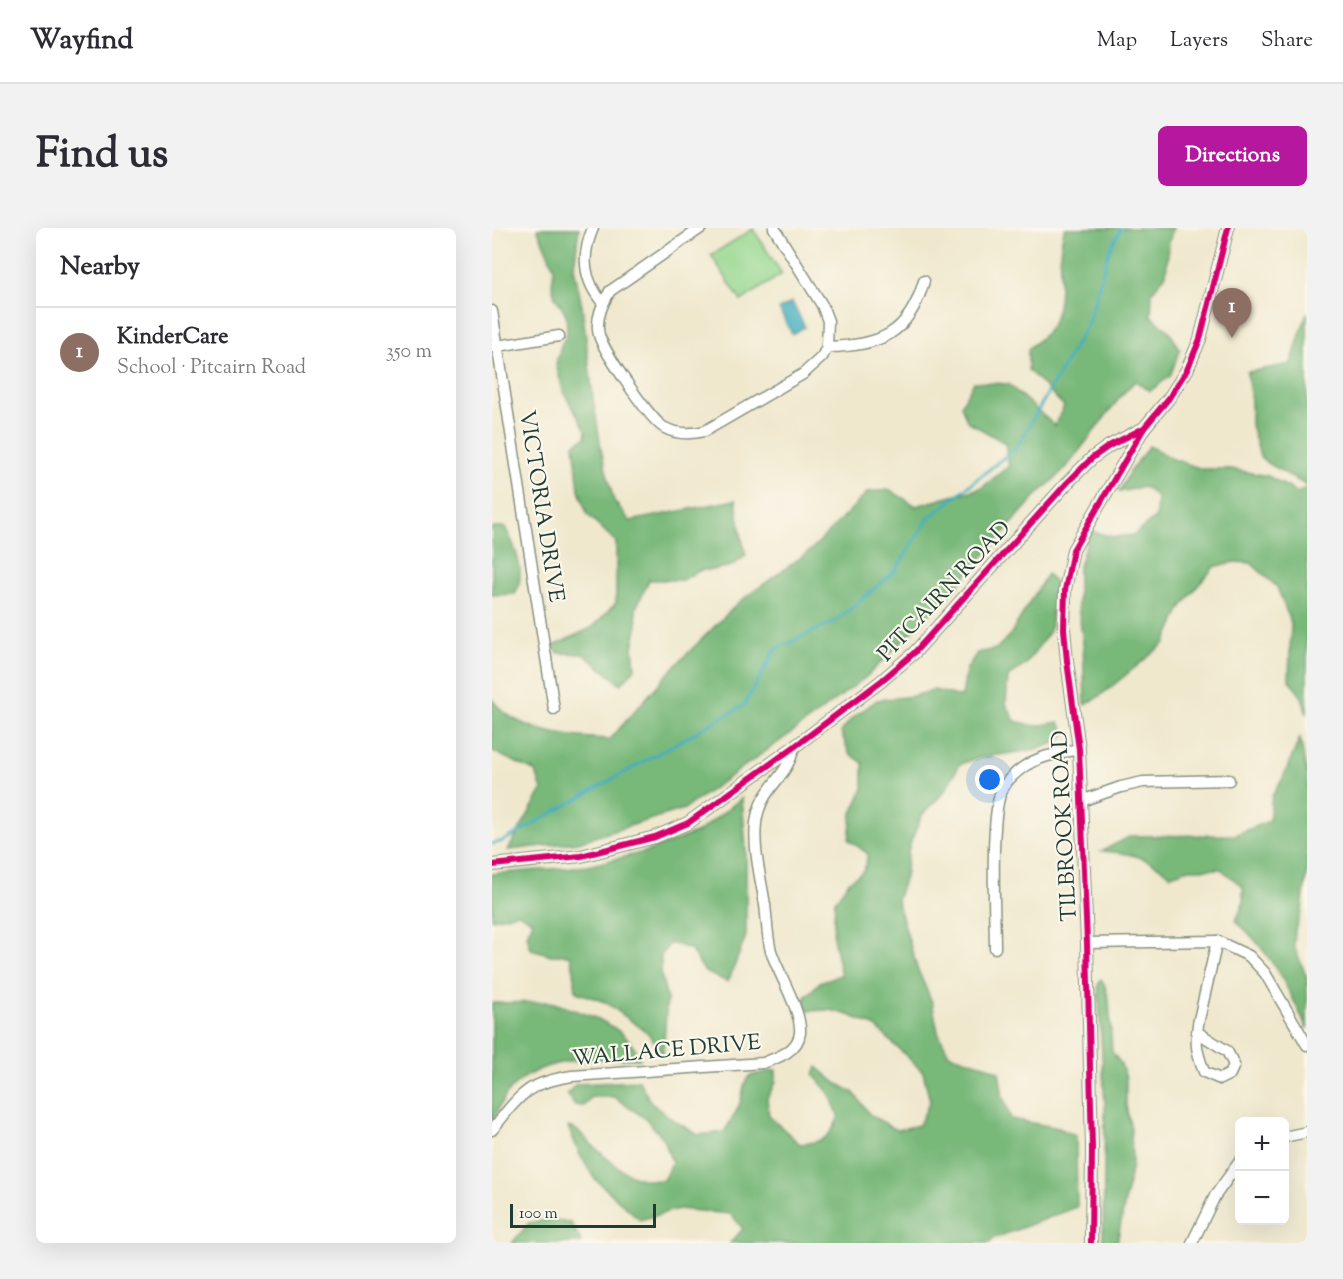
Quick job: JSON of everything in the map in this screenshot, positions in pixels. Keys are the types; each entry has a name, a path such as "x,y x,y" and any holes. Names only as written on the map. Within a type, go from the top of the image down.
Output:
{"street":[{"path":"593,228 585,250 585,268 591,286 603,303"},
{"path":"701,228 610,291 603,303 598,324 602,342 650,416 665,428 691,434 705,431 803,374 822,357 827,347 829,329 827,316 774,228"},
{"name":"PITCAIRN ROAD","path":"492,865 581,856 655,837 688,823 880,682 914,652 1092,458 1109,446 1144,428 1169,398 1187,370 1200,339 1228,228"},
{"path":"827,347 867,344 894,330 914,309 924,281"},
{"name":"VICTORIA DRIVE","path":"492,310 495,347 512,432 554,709"},
{"path":"495,347 559,336"},
{"name":"TILBROOK ROAD","path":"1091,1243 1092,1148 1087,943 1079,749 1064,629 1065,590 1073,550 1144,428"},
{"name":"WALLACE DRIVE","path":"492,1130 514,1102 533,1086 548,1080 572,1076 763,1063 782,1055 795,1045 800,1033 795,1010 771,950 757,852 756,824 760,804 791,761 794,747"},
{"path":"995,948 995,833 1002,789 1022,768 1033,761 1079,749"},
{"path":"1081,801 1120,787 1143,782 1229,780"},
{"path":"1197,1032 1217,941"},
{"path":"1087,943 1217,941 1249,956 1265,973 1307,1045"},
{"path":"1289,1136 1307,1132"},
{"path":"1192,1243 1215,1196 1235,1167"}],"green space":[{"path":"537,228 579,228 574,268 582,306 602,454 614,501 630,521 736,500 746,556 731,566 701,570 682,580 649,580 636,608 637,628 633,647 635,669 621,684 583,654 558,653 553,646 593,627 616,603 616,542 587,514 579,490 574,444 585,438 586,431 563,391 556,364 567,333 566,314 555,297 552,286 554,268"},
{"path":"1065,228 1173,228 1169,242 1166,274 1152,292 1151,316 1169,331 1180,350 1170,376 1150,391 1135,381 1066,468 1034,498 950,594 866,677 801,726 684,809 578,842 508,850 542,790 536,772 492,751 492,699 502,710 530,726 563,735 610,739 672,669 739,602 811,550 868,492 890,490 916,506 981,488 1009,466 1005,443 967,421 961,405 974,382 1008,384 1055,426 1064,406 1028,370 1028,349 1047,332 1055,317 1060,293 1060,253"},
{"path":"753,229 782,274 741,301 711,255"},
{"path":"1307,312 1307,486 1261,459 1251,425 1251,401 1247,372 1291,364"},
{"path":"1149,446 1173,459 1202,469 1231,469 1268,476 1298,493 1307,487 1307,715 1302,697 1289,680 1291,623 1277,587 1251,563 1234,562 1214,567 1196,588 1181,608 1165,643 1100,696 1085,705 1083,642 1078,607 1078,569 1090,531 1114,537 1134,535 1156,517 1157,497 1144,487 1119,492 1130,471"},
{"path":"492,527 505,527 516,551 520,578 515,594 492,595"},
{"path":"1047,574 1055,582 1050,631 1026,664 1008,677 1006,704 1015,721 1035,726 1059,722 1066,733 1055,743 1038,749 979,758 960,764 944,792 922,815 909,846 905,877 897,900 917,968 932,1002 938,1032 949,1054 999,1072 1003,1097 1011,1119 1059,1128 1076,1136 1077,1207 992,1239 990,1243 730,1243 743,1229 731,1214 678,1209 640,1220 594,1178 580,1155 568,1127 578,1131 606,1158 623,1170 642,1179 663,1180 672,1163 664,1139 646,1119 614,1097 591,1097 584,1106 575,1105 567,1094 576,1084 639,1081 651,1103 698,1135 724,1132 738,1108 744,1085 749,1076 776,1070 776,1082 767,1098 769,1116 800,1144 825,1138 839,1116 829,1093 814,1075 817,1067 836,1083 854,1093 870,1115 897,1130 919,1125 930,1101 923,1072 876,1027 849,1015 830,1010 805,1011 805,997 820,982 841,975 833,938 835,901 849,881 864,871 868,854 849,840 852,813 863,789 863,763 849,753 841,732 850,720 877,700 914,696 934,690 962,697 966,670 977,653 996,649 1010,635"},
{"path":"1300,738 1307,775 1307,871 1294,946 1307,978 1307,1029 1278,971 1259,945 1236,921 1243,904 1243,887 1221,869 1189,869 1171,875 1139,857 1102,851 1131,836 1235,835 1269,821 1272,796 1282,780"},
{"path":"742,798 746,849 746,936 728,982 705,972 690,949 670,943 661,955 661,975 667,999 663,1055 648,1033 605,1002 576,992 570,955 551,955 531,949 527,935 533,921 518,913 492,919 492,874 587,866 645,852 698,832"},
{"path":"1101,980 1109,1000 1112,1052 1121,1064 1126,1078 1126,1106 1131,1129 1132,1164 1117,1243 1103,1243 1105,1106 1098,985"},
{"path":"551,1002 592,1016 611,1026 630,1041 640,1059 587,1059 552,1065 536,1071 521,1080 508,1092 492,1121 492,1003"},
{"path":"551,1219 571,1223 582,1243 512,1243 529,1223"}],"water":[{"path":"792,302 805,327 792,334 779,309"}],"waterway":[{"path":"492,844 503,841 744,705 776,649 837,620 895,571 929,518 1017,447 1088,323 1109,251 1121,228"}],"cycle path":[{"path":"492,865 581,856 655,837 688,823 794,747 880,682 914,653 1067,483 1092,458 1109,446 1144,428 1169,398 1187,370 1200,339 1228,228"},
{"path":"1091,1243 1092,1147 1087,943 1079,749 1064,629 1065,590 1073,550 1144,428"}],"place":[{"name":"KinderCare","path":"1232,338"}]}
